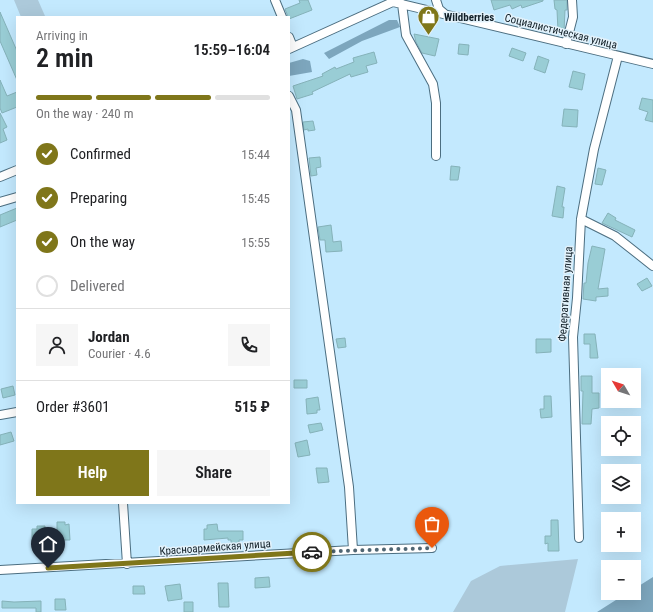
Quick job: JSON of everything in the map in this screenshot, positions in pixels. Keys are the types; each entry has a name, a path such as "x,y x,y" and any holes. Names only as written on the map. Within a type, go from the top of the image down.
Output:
{"street":[{"path":"275,0 282,16"},
{"path":"436,0 439,10 446,14"},
{"path":"566,44 573,17 572,0"},
{"path":"291,48 397,2 406,35 433,84 436,103 436,156"},
{"name":"Социалистическая улица","path":"397,2 653,64"},
{"name":"Федеративная улица","path":"579,538 573,337 577,298 581,219 594,149 618,56"},
{"path":"290,98 296,110 349,487 353,550"},
{"path":"0,177 16,170"},
{"path":"0,202 16,197"},
{"path":"581,219 615,236 653,266"},
{"path":"0,415 16,412"},
{"path":"123,504 127,564"},
{"name":"Красноармейская улица","path":"0,570 353,550 432,548"}],"shaded area":[{"path":"14,0 38,0 45,16 21,16"},
{"path":"389,20 397,20 400,27 362,41 329,59 324,53"},
{"path":"303,59 310,61 312,72 290,76 290,63"},
{"path":"578,559 565,612 453,612 471,581 500,566"},
{"path":"653,577 653,612 597,612 616,600 641,600 641,585"}],"building":[{"path":"299,0 308,0 312,10 290,19 290,16 288,16 285,9 300,3"},
{"path":"491,0 543,1 522,8 521,5 512,9 510,5 494,10"},
{"path":"554,0 567,0 564,31 558,31 557,10 555,9"},
{"path":"0,12 16,49 16,78 0,41"},
{"path":"414,34 439,39 435,56 422,53 416,42"},
{"path":"459,44 469,45 468,55 458,54"},
{"path":"512,48 526,53 523,61 509,56"},
{"path":"374,52 377,63 366,66 368,72 351,77 350,74 312,92 313,94 297,99 293,86 323,76 322,74 335,67 336,69 354,62 353,58"},
{"path":"538,56 549,60 545,73 534,69"},
{"path":"573,71 585,74 582,90 569,87"},
{"path":"0,80 7,96 16,92 16,107 2,113 0,108"},
{"path":"642,98 653,100 653,122 645,120 648,112 639,109"},
{"path":"564,109 578,110 577,127 562,126"},
{"path":"0,113 7,127 3,129 7,140 0,143"},
{"path":"313,121 315,130 304,130 303,122"},
{"path":"320,157 321,167 316,168 317,175 311,176 309,158"},
{"path":"451,166 460,167 458,180 450,180"},
{"path":"598,168 606,170 602,185 595,184"},
{"path":"557,186 565,188 562,207 564,207 563,218 552,216"},
{"path":"16,208 16,220 0,227 0,215"},
{"path":"608,213 616,218 615,220 635,230 632,237 602,223"},
{"path":"331,225 333,242 341,241 342,251 326,252 325,240 320,240 318,227"},
{"path":"592,246 605,249 598,289 608,288 608,296 596,297 596,301 583,299 584,283 586,283 588,263"},
{"path":"647,278 652,286 642,291 637,284"},
{"path":"584,334 595,334 598,358 590,358 590,344 584,344"},
{"path":"345,338 346,347 338,348 336,339"},
{"path":"536,339 551,339 551,352 536,353"},
{"path":"581,376 592,376 592,393 599,393 599,408 592,409 591,424 582,424 583,391 581,391"},
{"path":"294,380 307,380 307,388 294,388"},
{"path":"13,386 15,395 3,398 1,389"},
{"path":"544,396 551,396 552,417 541,418 540,409 544,409"},
{"path":"318,397 320,410 317,410 317,413 307,414 306,399"},
{"path":"321,423 323,430 310,433 308,425"},
{"path":"11,432 14,441 0,445 0,435"},
{"path":"307,440 310,455 298,457 295,443"},
{"path":"316,468 327,468 329,482 318,483"},
{"path":"551,520 558,520 559,551 548,551 548,543 545,544 545,536 551,536"},
{"path":"57,522 65,522 65,525 69,524 70,540 57,540"},
{"path":"217,524 218,531 243,531 243,540 239,540 239,545 231,545 231,540 228,540 228,538 204,540 204,529 207,529 207,525"},
{"path":"37,526 45,526 45,541 32,541 32,529 37,529"},
{"path":"269,577 270,587 255,588 255,578"},
{"path":"218,583 228,583 229,607 219,607"},
{"path":"180,584 182,599 168,601 165,586"},
{"path":"133,586 144,586 145,594 133,594"},
{"path":"55,599 65,599 66,610 55,610"},
{"path":"2,601 41,601 41,612 36,612 36,608 2,608"},
{"path":"184,602 193,602 193,612 184,612"}],"way so far":[{"path":"312,552 432,548"}],"place":[{"name":"Wildberries","path":"429,36"}],"route":[{"path":"48,568 312,552"}]}
